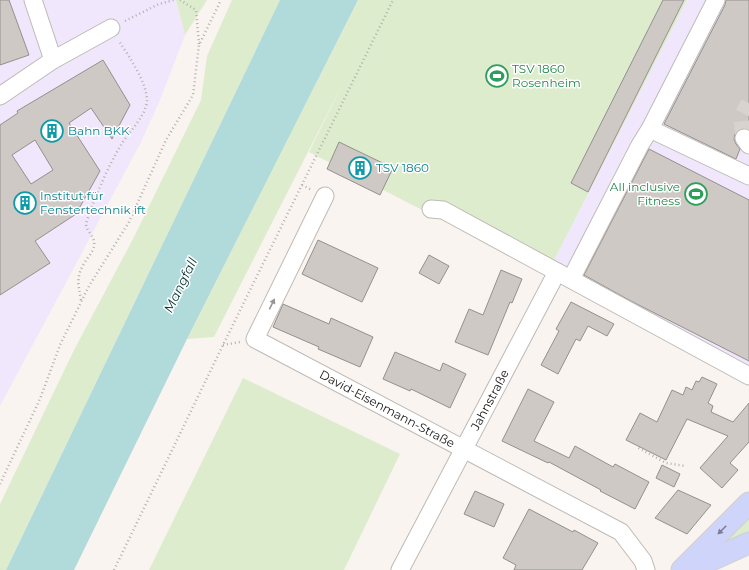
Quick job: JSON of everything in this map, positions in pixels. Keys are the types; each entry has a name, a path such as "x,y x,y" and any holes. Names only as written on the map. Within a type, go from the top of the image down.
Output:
{"main road":[{"path":"682,570 749,503"},
{"path":"689,570 749,543"}],"street":[{"path":"33,0 53,60"},
{"name":"Jahnstraße","path":"400,570 464,449 650,129 716,0"},
{"path":"0,96 53,60 111,28"},
{"path":"650,129 749,176"},
{"name":"David-Eisenmann-Straße","path":"325,196 255,339 621,532 643,561 646,570"},
{"path":"431,209 443,210 749,376"}],"path":[{"path":"81,301 78,283 80,269 94,247 94,242 86,224 107,172 121,146 143,114 147,102 145,87 111,28 159,4 174,0"},
{"path":"0,484 40,399 60,345 81,301 129,222 166,140 193,95 199,45 196,10 180,0"},
{"path":"199,45 221,0"},
{"path":"114,570 393,0"},
{"path":"638,446 636,447 666,463 685,466"}],"shaded area":[{"path":"0,0 176,0 185,35 160,100 141,142 0,406"},
{"path":"687,0 749,0 749,386 547,274"}],"green space":[{"path":"176,0 207,0 185,35"},
{"path":"232,0 280,0 6,570 0,570 0,504 74,350 133,239 201,100 207,56"},
{"name":"TSV 1860 Rosenheim","path":"358,0 687,0 547,274 309,152 346,77 214,337 187,339"},
{"path":"243,378 400,454 344,570 149,570"},
{"path":"749,518 749,535 718,547"}],"water":[{"name":"Mangfall","path":"280,0 358,0 187,339 74,570 6,570"}],"building":[{"path":"0,0 9,0 29,55 0,65"},
{"path":"663,0 684,0 588,192 571,183"},
{"path":"726,0 749,0 749,129 743,128 735,134 734,139 740,149 736,159 664,124 725,5"},
{"path":"103,60 130,105 112,139 91,108 69,123 100,171 76,214 35,241 50,263 0,295 0,125 18,113 17,111","holes":["35,140 53,170 31,184 12,155"]},
{"name":"TSV 1860","path":"339,142 393,168 380,195 327,169"},
{"path":"649,149 749,200 749,361 629,300 584,275"},
{"path":"318,240 378,268 362,302 302,274"},
{"path":"429,255 449,266 439,284 419,273"},
{"path":"501,270 522,279 512,303 510,302 488,355 455,342 469,309 483,315"},
{"path":"571,302 614,324 607,336 588,326 580,341 576,339 558,374 541,365 559,331 556,329"},
{"path":"283,304 329,324 331,318 373,337 360,367 273,327"},
{"path":"395,352 440,371 443,363 466,374 450,408 411,389 410,391 383,379"},
{"path":"702,377 717,384 708,403 713,406 711,412 733,422 749,403 749,442 730,463 738,470 722,488 700,468 728,436 687,419 666,460 626,440 640,413 657,422 672,390 683,395 686,387 692,390 696,381 699,382"},
{"path":"528,389 554,402 534,441 569,458 575,446 613,467 615,464 649,482 635,509 549,462 548,463 502,441"},
{"path":"662,465 680,474 674,487 656,478"},
{"path":"678,490 711,505 687,534 655,518"},
{"path":"475,491 504,504 494,527 464,514"},
{"path":"529,509 598,543 582,570 514,570 516,565 503,558"}],"tunnel":[{"path":"744,138 742,117 749,103"}],"place":[{"name":"TSV 1860 Rosenheim","path":"497,76"},
{"name":"Bahn BKK","path":"52,131"},
{"name":"TSV 1860","path":"360,168"},
{"name":"All inclusive Fitness","path":"696,194"},
{"name":"Institut für Fenstertechnik ift","path":"25,203"}]}
